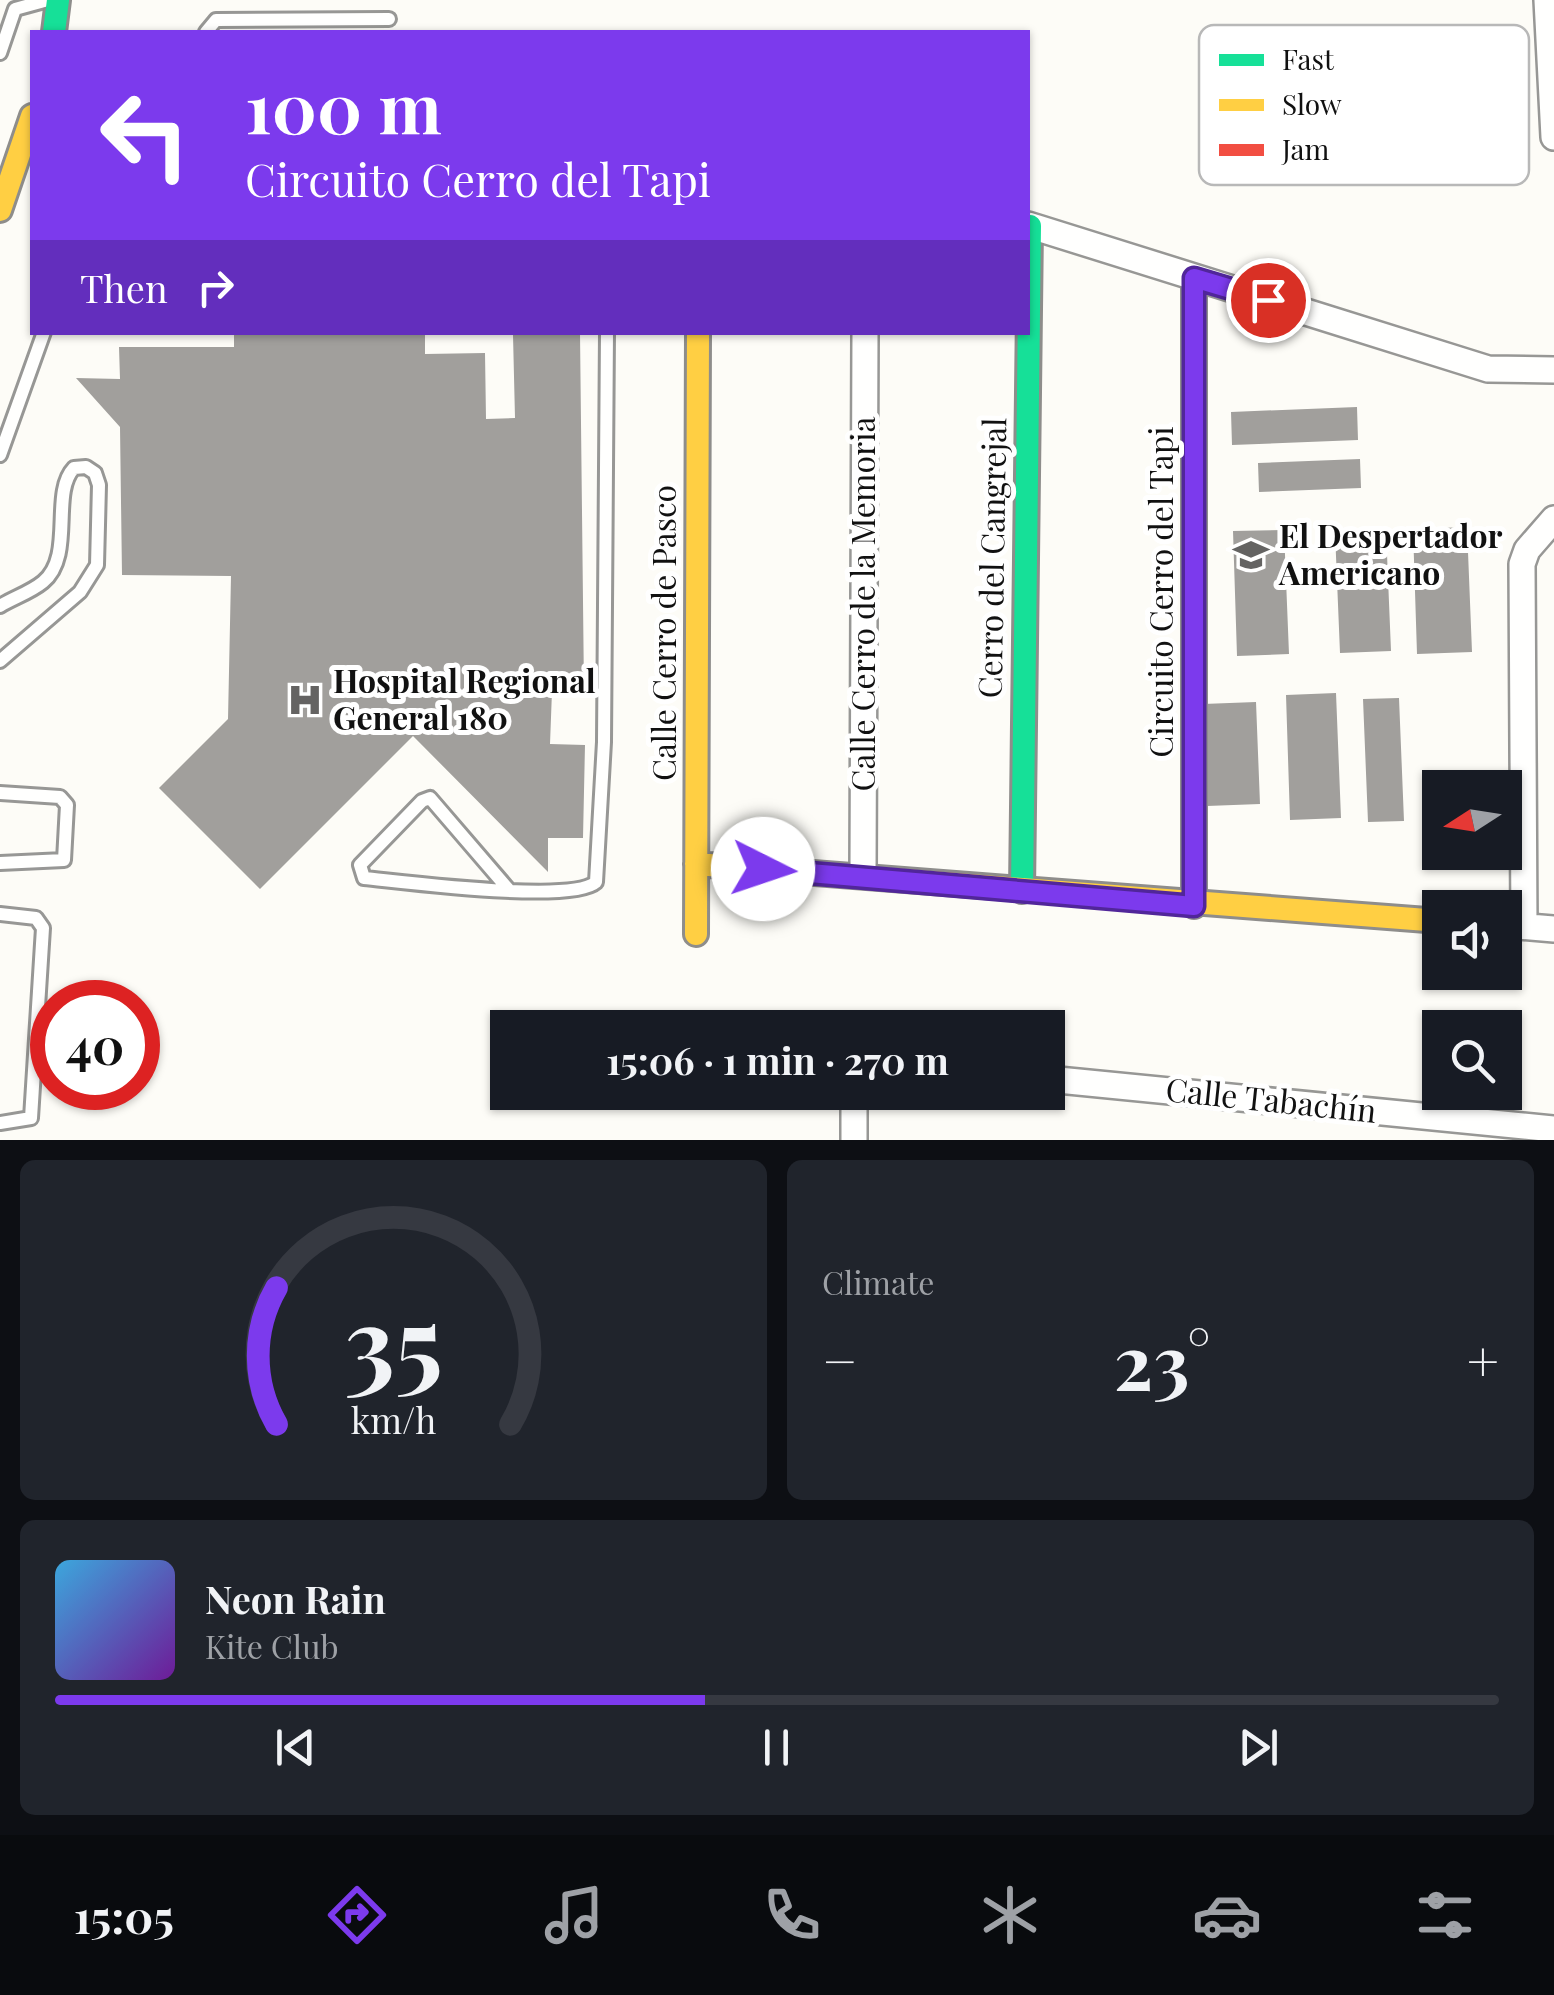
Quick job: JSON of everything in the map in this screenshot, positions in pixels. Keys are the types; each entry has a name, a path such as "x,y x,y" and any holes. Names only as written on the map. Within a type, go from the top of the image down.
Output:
{"street":[{"path":"54,30 58,0"},
{"path":"1547,0 1554,137"},
{"path":"0,210 30,122"},
{"path":"1030,226 1488,369 1554,370"},
{"name":"Circuito Cerro del Tapi","path":"1194,278 1194,906"},
{"name":"Calle Cerro de Pasco","path":"696,934 698,335"},
{"name":"Calle Cerro de la Memoria","path":"863,875 864,335"},
{"name":"Cerro del Cangrejal","path":"1022,891 1028,335"},
{"path":"1516,890 1522,564 1528,550 1554,519"},
{"path":"696,864 863,875 1194,906 1422,920"},
{"path":"1522,927 1554,929"},
{"name":"Calle Tabachín","path":"1065,1081 1554,1128"},
{"path":"854,1110 854,1140"}],"lane":[{"path":"0,53 15,9 48,0"},
{"path":"208,30 216,20 389,19"},
{"path":"0,455 43,335"},
{"path":"509,890 430,798 422,800 360,865 364,878 509,890 578,892 596,882 604,742 607,335"},
{"path":"0,606 43,583 52,572 62,539 66,476 74,468 86,468 95,474 99,486 97,564 80,592 0,662"},
{"path":"0,794 60,797 67,806 64,860 0,863"},
{"path":"0,914 36,918 43,928 31,1118 0,1122"}],"building":[{"path":"234,335 425,335 425,354 485,353 486,419 515,418 513,335 580,335 584,691 552,691 550,744 585,745 583,838 548,838 548,872 413,736 260,889 159,788 228,719 231,576 122,575 120,427 76,378 120,379 119,347 234,347"},
{"path":"1357,407 1358,440 1232,445 1231,412"},
{"path":"1360,459 1361,488 1259,492 1258,463"},
{"path":"1467,527 1472,652 1417,654 1413,529"},
{"path":"1284,530 1289,654 1237,656 1233,531"},
{"path":"1386,530 1391,651 1340,653 1335,532"},
{"path":"1336,693 1341,818 1290,820 1286,695"},
{"path":"1399,698 1404,821 1368,822 1363,699"},
{"path":"1256,702 1260,804 1207,806 1203,704"}],"traffic: fast":[{"path":"54,30 58,0"},
{"path":"1022,891 1029,335"}],"traffic: slow":[{"path":"0,210 30,122"},
{"path":"1194,278 1194,483"},
{"path":"696,934 698,335"},
{"path":"696,864 1422,920"}],"traffic: jam":[{"path":"1194,483 1194,906"}],"place":[{"name":"El Despertador Americano","path":"1251,555"},
{"name":"Hospital Regional General 180","path":"305,700"}],"route":[{"path":"763,869 1194,906 1194,278 1268,300"}]}
